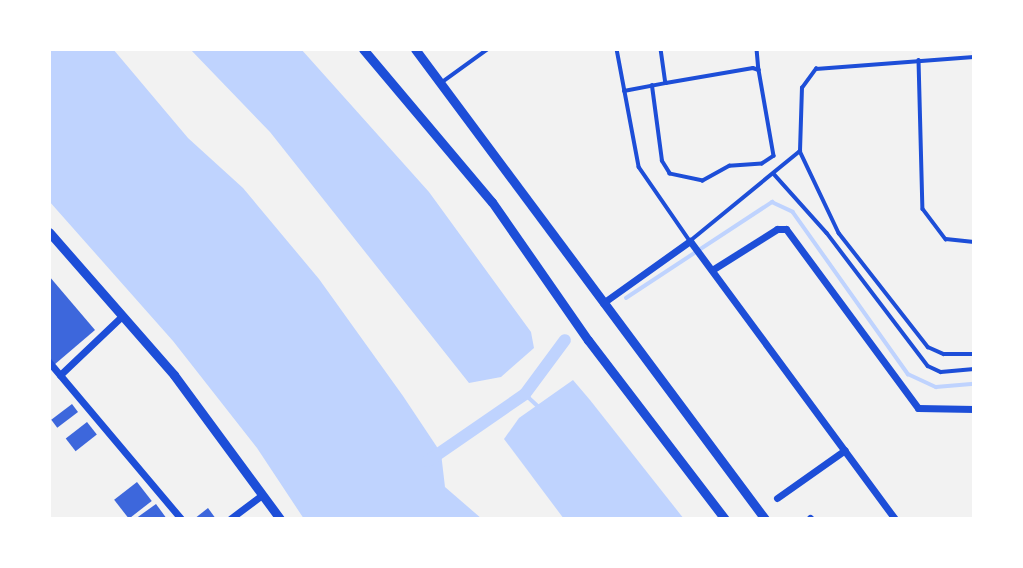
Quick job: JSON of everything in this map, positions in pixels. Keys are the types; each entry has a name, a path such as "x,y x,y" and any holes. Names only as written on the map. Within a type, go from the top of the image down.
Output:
{"street":[{"path":"363,49 492,202 588,340 725,519"},
{"path":"415,49 765,519"},
{"path":"710,267 777,229 786,229 918,408 974,409"},
{"path":"49,232 174,375 280,519"},
{"path":"603,303 690,241 895,519"},
{"path":"60,375 122,316"},
{"path":"49,362 181,519"},
{"path":"777,498 845,450"},
{"path":"230,519 262,495"}],"lane":[{"path":"440,84 488,49"},
{"path":"617,49 639,167 690,241 800,150"},
{"path":"661,49 666,83"},
{"path":"652,86 665,167 672,175 703,181 730,166 765,163 774,156 764,76 759,70 757,49"},
{"path":"974,57 812,71 802,88 800,150 839,233 928,347 944,354 974,354"},
{"path":"919,60 923,209 946,239 974,242"},
{"path":"624,91 759,70"},
{"path":"774,174 827,233 928,366 941,372 974,369"}],"water":[{"path":"49,49 113,49 188,138 243,188 319,279 403,396 441,453 445,487 482,519 304,519 257,448 173,341 49,201"},
{"path":"190,49 301,49 429,192 531,332 534,348 501,377 469,383 270,132"},
{"path":"573,380 684,519 564,519 504,439 519,418"}],"building":[{"path":"49,276 95,330 54,365 49,359"},
{"path":"72,404 78,412 57,428 51,420"},
{"path":"87,422 97,435 76,451 66,439"},
{"path":"137,482 152,501 129,519 114,500"},
{"path":"156,504 167,519 135,519"},
{"path":"208,508 216,519 194,519"}],"waterway":[{"path":"626,298 772,202 793,212 908,374 936,387 974,384"},
{"path":"428,461 525,394 565,340"},
{"path":"525,394 539,407"}]}
